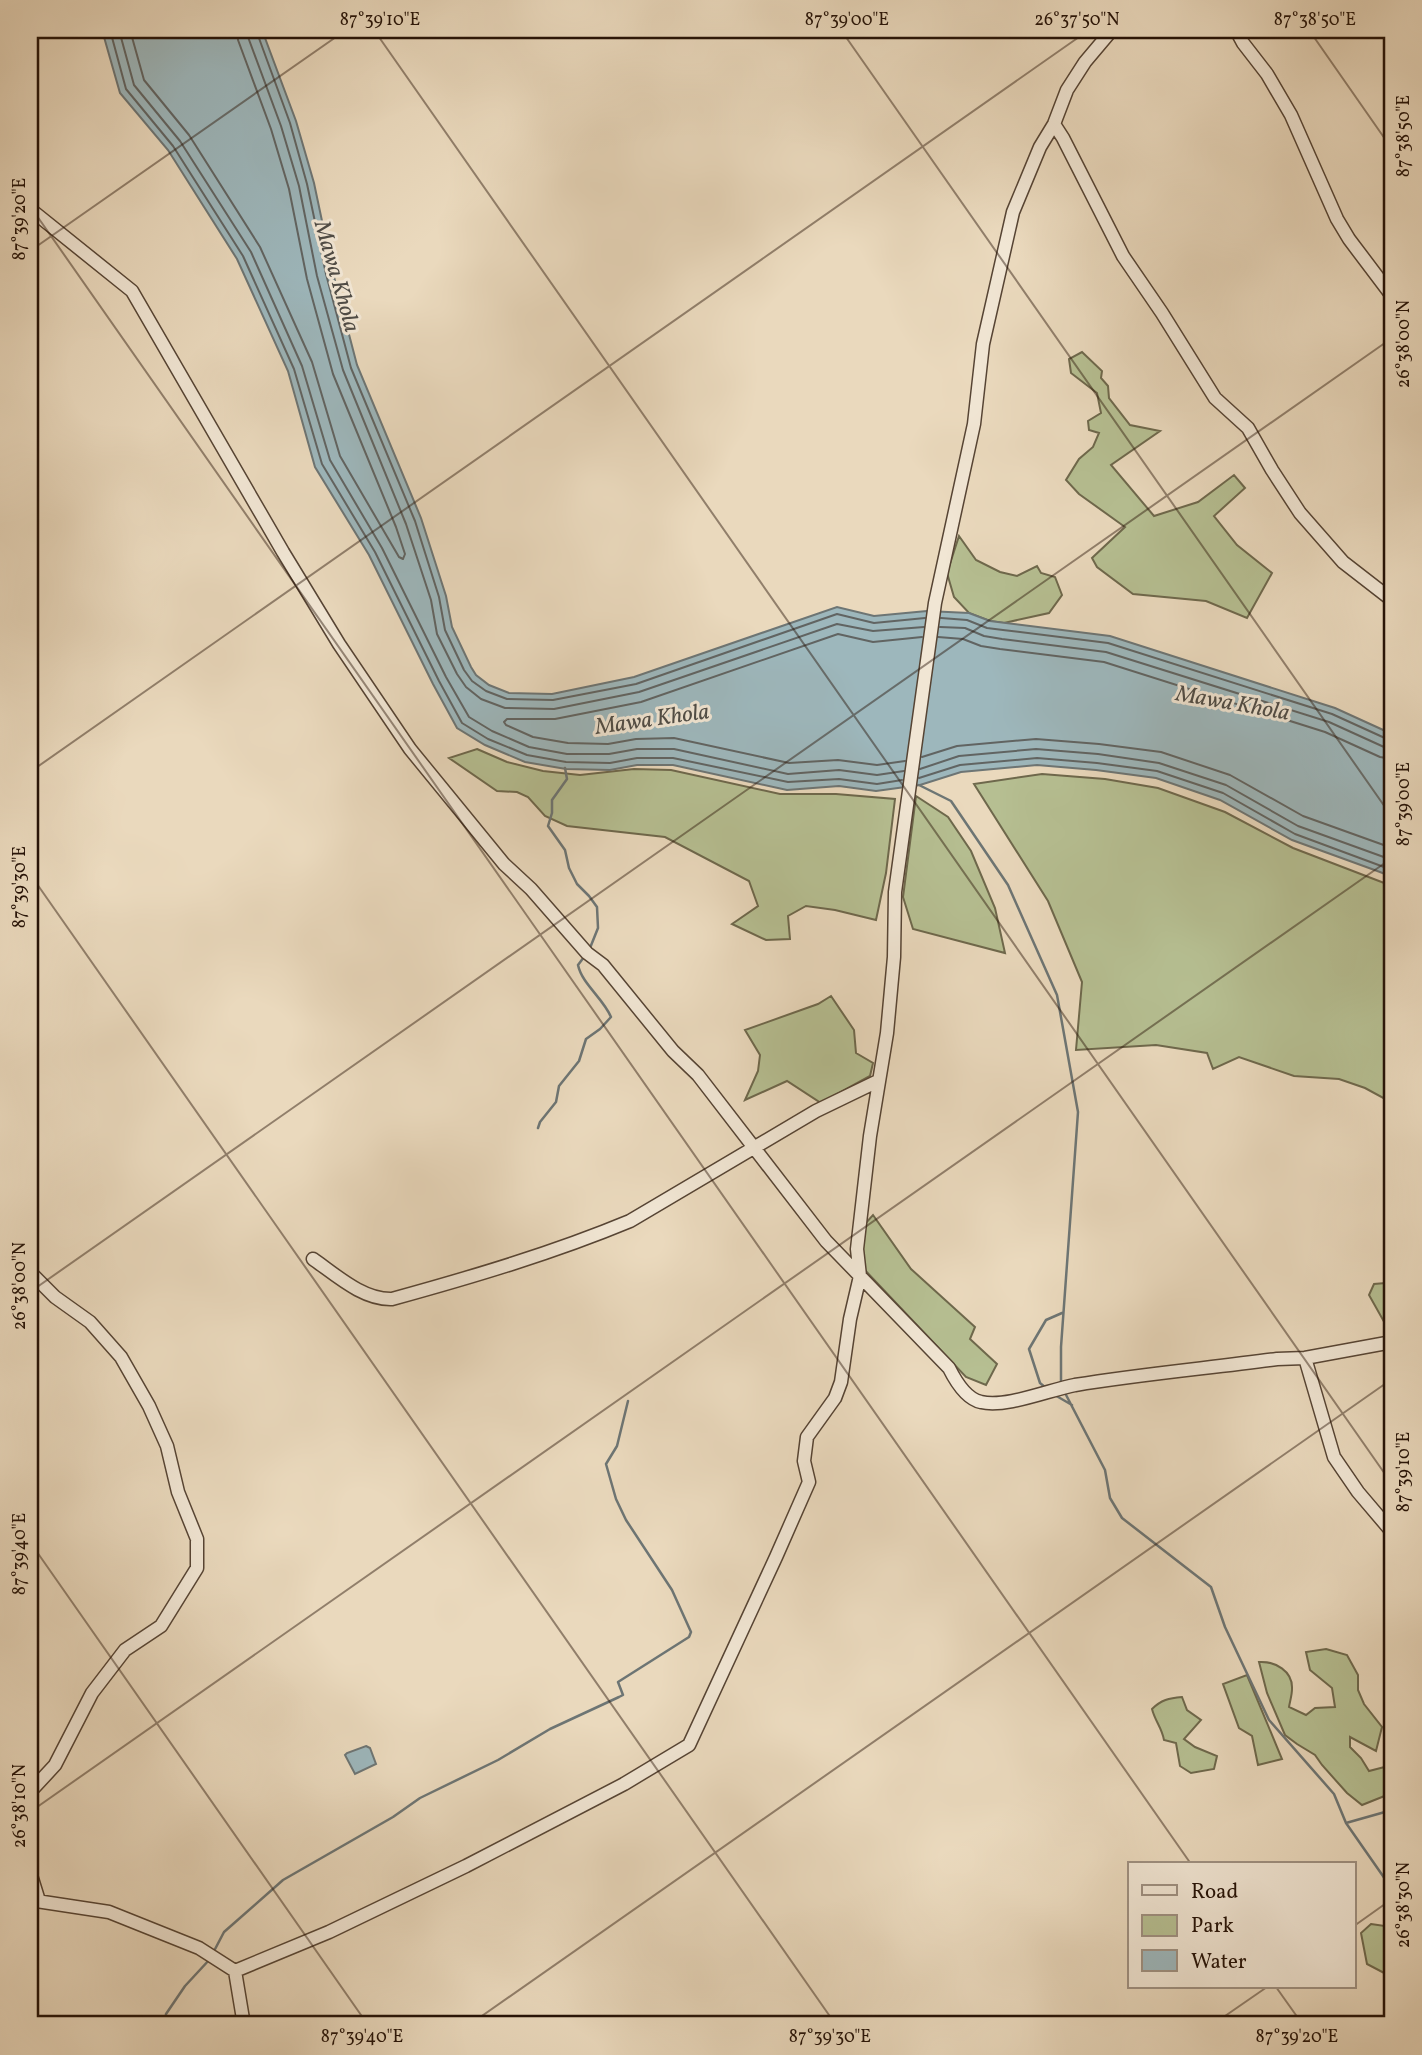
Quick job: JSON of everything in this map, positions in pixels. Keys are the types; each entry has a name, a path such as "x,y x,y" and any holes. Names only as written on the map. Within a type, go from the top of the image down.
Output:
{"street":[{"path":"234,1971 329,1932 466,1866 624,1784 689,1745 809,1482 804,1461 807,1437 835,1398 841,1382 850,1319 860,1276 858,1249 870,1136 887,1032 894,957 895,892 935,603 974,424 983,344 1013,212 1067,90 1085,62 1112,30"},
{"path":"1236,30 1267,74 1291,115 1349,240 1392,296"},
{"path":"1054,124 1123,256 1163,313 1215,398 1248,428 1300,513 1343,562 1392,600"},
{"path":"30,209 132,291 297,575 339,644 410,749 504,864 531,889 587,953 603,965 673,1051 698,1075 826,1241 948,1368 972,1399 983,1403 1008,1402 1073,1385 1277,1359 1305,1358 1392,1342"},
{"path":"313,1259 355,1287 379,1299 392,1299 497,1268 619,1226 816,1111 878,1081"},
{"path":"30,1272 55,1297 90,1322 121,1357 149,1406 167,1446 178,1492 197,1539 197,1568 161,1626 125,1650 100,1682 55,1765 30,1791"},
{"path":"1305,1358 1334,1457 1358,1492 1392,1532"},
{"path":"30,1872 34,1901 109,1912 199,1948 234,1971 244,2025"}],"green space":[{"path":"1082,352 1102,371 1101,378 1108,386 1109,398 1130,425 1160,431 1111,465 1154,516 1198,502 1234,475 1245,488 1214,516 1237,545 1272,573 1247,618 1206,601 1133,594 1097,567 1092,558 1125,527 1079,494 1066,480 1079,459 1093,447 1099,433 1089,430 1088,421 1101,413 1097,393 1071,373 1069,359"},
{"path":"959,536 976,560 1000,572 1017,576 1037,566 1041,573 1055,577 1062,595 1049,613 1004,623 969,613 954,597 947,573"},
{"path":"477,749 507,762 543,771 580,775 634,769 671,770 780,794 836,794 895,799 886,873 876,920 806,906 788,916 790,939 766,940 732,924 758,906 749,881 665,837 567,826 545,816 528,797 517,792 497,791 449,758"},
{"path":"1042,774 1105,779 1158,788 1225,812 1293,848 1392,886 1392,1106 1389,1101 1365,1088 1339,1079 1294,1076 1239,1057 1213,1069 1207,1053 1156,1045 1076,1050 1082,982 1048,901 974,784"},
{"path":"916,796 948,817 971,851 995,908 1005,953 913,929 903,897"},
{"path":"831,996 854,1030 856,1053 873,1063 870,1076 821,1103 787,1081 745,1100 758,1071 760,1055 745,1030 818,1004"},
{"path":"873,1215 911,1269 975,1327 970,1339 997,1364 986,1385 966,1377 862,1267 864,1225"},
{"path":"1374,1284 1392,1284 1392,1336 1369,1295"},
{"path":"1326,1649 1347,1655 1358,1675 1358,1690 1364,1704 1382,1727 1376,1751 1350,1737 1350,1747 1369,1771 1392,1765 1392,1793 1362,1805 1347,1793 1315,1755 1285,1735 1267,1693 1259,1662 1277,1665 1286,1672 1292,1683 1289,1707 1306,1715 1315,1708 1335,1707 1332,1688 1310,1670 1306,1652"},
{"path":"1247,1675 1282,1759 1258,1765 1252,1736 1239,1728 1223,1684"},
{"path":"1182,1697 1187,1710 1201,1720 1184,1739 1217,1756 1214,1769 1191,1773 1180,1766 1176,1743 1164,1740 1152,1709 1166,1700"},
{"path":"1371,1924 1392,1927 1392,1992 1388,1975 1367,1964 1361,1933"}],"water":[{"name":"Mawa Khola","path":"102,30 262,30 296,121 314,183 333,273 357,365 421,518 446,596 452,627 476,675 489,685 509,693 552,694 634,677 837,607 874,616 927,611 969,613 990,621 1110,636 1335,708 1392,734 1392,877 1292,840 1220,800 1156,778 1037,765 961,772 920,785 876,791 839,786 787,790 673,765 637,765 610,770 566,769 525,762 485,745 457,728 369,555 315,467 288,371 237,259 168,150 120,93"},
{"path":"366,1746 370,1748 376,1764 355,1774 345,1755"}],"waterway":[{"path":"565,768 567,779 552,800 548,826 565,850 569,868 577,884 597,907 598,928 590,948"},
{"path":"919,785 951,801 1008,885 1057,995 1078,1112 1061,1347 1061,1385"},
{"path":"538,1128 556,1102 559,1086 579,1061 586,1039 611,1017 580,972 578,965 584,957"},
{"path":"1046,1388 1040,1383 1029,1349 1046,1320 1062,1313"},
{"path":"1064,1391 1105,1470 1110,1498 1122,1518 1211,1587 1225,1627 1269,1720 1334,1794 1346,1823 1392,1889"},
{"path":"1053,1394 1072,1405"},
{"path":"213,1953 224,1932 283,1880 393,1817 420,1798 498,1760 550,1729 623,1695 618,1682 689,1637 691,1632 672,1590 626,1520 616,1499 606,1464 617,1446 628,1401"},
{"path":"1346,1823 1392,1810"},
{"path":"165,2025 166,2014 185,1986 210,1959"}]}
